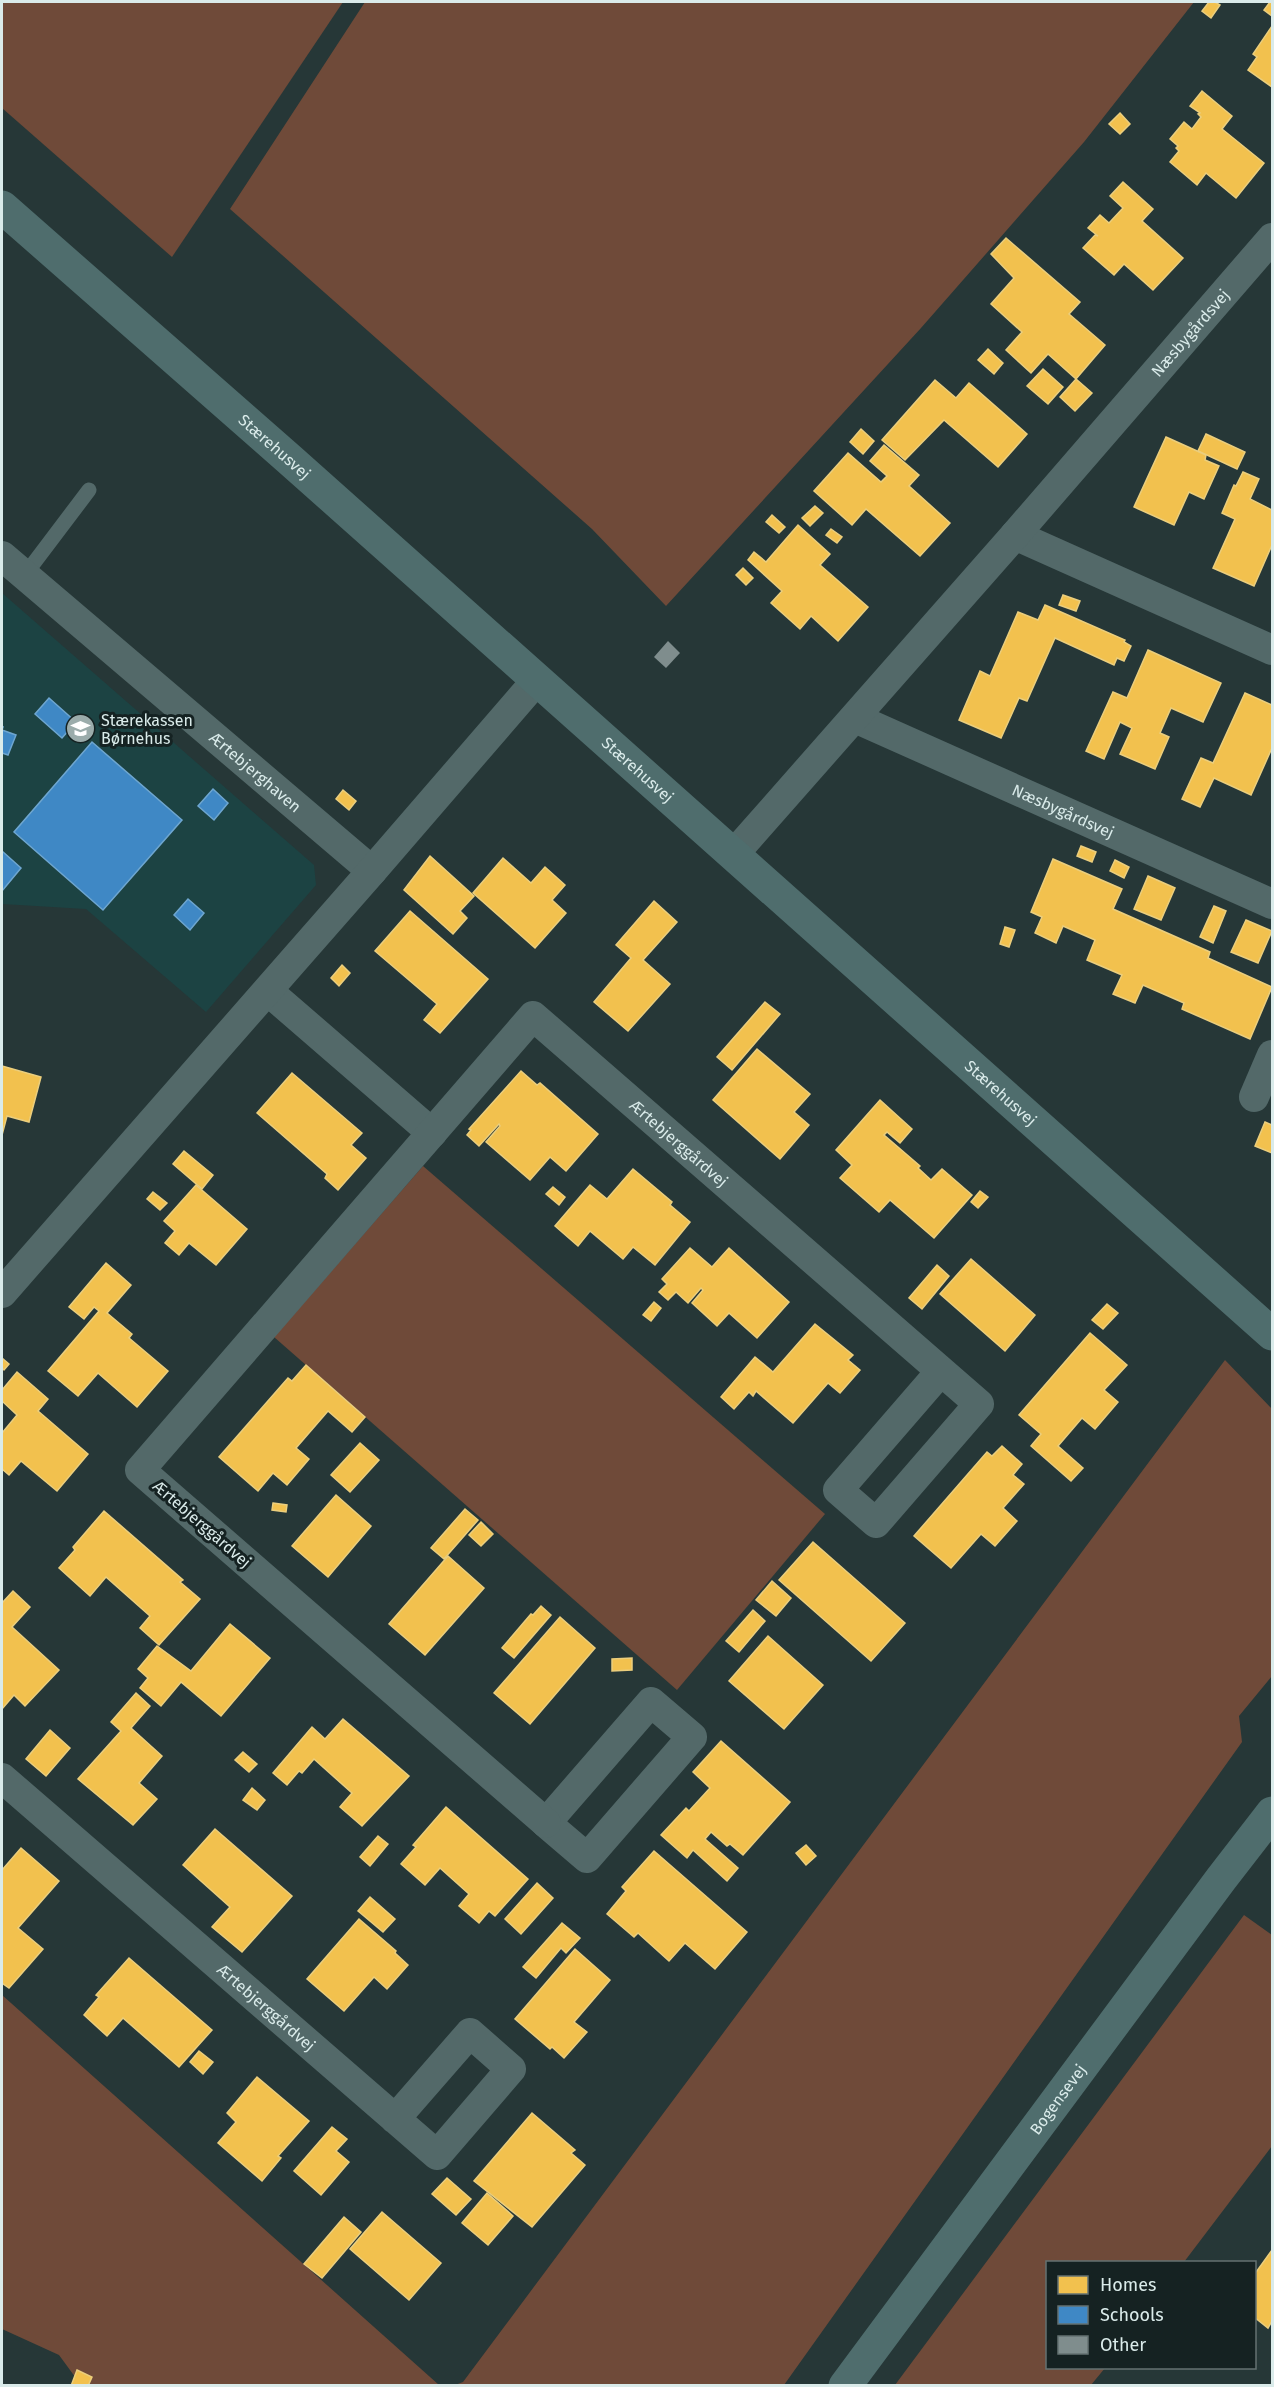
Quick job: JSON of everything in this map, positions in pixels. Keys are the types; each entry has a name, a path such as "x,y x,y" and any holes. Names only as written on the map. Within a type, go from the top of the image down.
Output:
{"street":[{"name":"Stærehusvej","path":"2,207 1272,1334"},
{"name":"Næsbygårdsvej","path":"733,855 1015,535 1272,238"},
{"path":"1015,535 1272,650"},
{"name":"Ærtebjerghaven","path":"2,556 372,872"},
{"path":"7,1278 268,990 537,680"},
{"name":"Næsbygårdsvej","path":"855,717 1272,904"},
{"path":"268,990 432,1133"},
{"name":"Ærtebjerggårdvej","path":"546,1823 651,1702 692,1737 587,1858 546,1823 140,1470 532,1016 941,1371 979,1404 876,1523 838,1490 941,1371"},
{"path":"1254,1097 1272,1055"},
{"name":"Ærtebjerggårdvej","path":"2,1778 395,2119"},
{"name":"Bogensevej","path":"845,2385 1272,1814"}],"lane":[{"path":"24,576 89,490"}],"shaded area":[{"path":"2,2 343,2 172,257 2,108"},
{"path":"365,2 1194,2 1084,142 921,328 666,606 592,529 230,209"},
{"name":"Stærekassen Børnehus","path":"2,593 314,865 316,885 206,1012 86,909 2,904"},
{"path":"423,1166 825,1514 677,1690 274,1337"},
{"path":"1225,1360 1272,1409 1272,1676 1239,1716 1242,1742 784,2385 455,2385 463,2382"},
{"path":"1244,1915 1272,1935 1272,2146 1185,2261 1046,2261 1046,2369 1104,2369 1091,2385 895,2385"},
{"path":"2,1995 439,2385 81,2385 59,2355 2,2329"}],"building: Homes":[{"path":"1209,2 1220,5 1211,18 1202,11"},
{"path":"1272,2 1272,16 1264,10"},
{"path":"1272,26 1272,87 1248,70 1257,57 1253,54"},
{"path":"1202,91 1232,116 1222,129 1264,163 1236,198 1206,173 1197,185 1170,162 1179,151 1176,148 1178,146 1170,139 1184,122 1192,129 1201,117 1198,114 1200,113 1190,106"},
{"path":"1120,113 1130,124 1120,134 1109,124"},
{"path":"1123,182 1153,209 1142,221 1183,258 1153,290 1124,264 1114,275 1083,248 1095,235 1098,236 1088,228 1100,215 1109,223 1123,208 1110,196"},
{"path":"1006,238 1080,302 1069,314 1105,345 1076,379 1048,354 1031,373 1006,350 1022,332 991,304 1014,278 991,254"},
{"path":"988,349 1003,363 994,374 978,360"},
{"path":"1043,369 1063,387 1048,404 1027,386"},
{"path":"1076,379 1092,393 1075,411 1060,397"},
{"path":"935,380 956,398 969,383 1027,434 998,467 944,420 905,460 882,440"},
{"path":"861,429 874,441 863,454 850,442"},
{"path":"1206,434 1245,452 1237,469 1198,451"},
{"path":"1166,437 1206,455 1205,460 1219,466 1204,499 1189,492 1174,525 1134,507"},
{"path":"884,445 919,475 909,486 950,523 920,556 866,509 852,525 814,491 848,453 881,482 887,476 870,461"},
{"path":"1243,472 1259,479 1250,499 1272,510 1272,545 1254,586 1213,568 1235,519 1222,513 1234,485 1236,486"},
{"path":"815,506 823,513 810,526 802,518"},
{"path":"772,515 785,527 779,533 766,522"},
{"path":"798,525 830,554 820,565 868,607 838,641 811,616 800,629 771,603 782,591 748,560 754,552 766,562"},
{"path":"831,529 842,537 837,543 826,535"},
{"path":"743,568 753,578 746,585 736,575"},
{"path":"1063,595 1080,601 1076,611 1059,605"},
{"path":"1045,605 1125,640 1124,642 1131,646 1124,661 1117,658 1114,665 1055,638 1027,701 1019,698 1001,738 959,720 980,671 990,676 1018,612 1038,620"},
{"path":"1148,650 1221,683 1203,722 1171,708 1160,733 1169,737 1155,769 1120,754 1132,728 1120,722 1104,759 1086,751 1113,692 1127,698"},
{"path":"1245,693 1272,705 1272,748 1251,795 1214,778 1200,807 1182,799 1201,758 1213,763"},
{"path":"343,790 356,801 349,810 336,799"},
{"path":"1081,846 1096,852 1092,862 1077,856"},
{"path":"430,856 474,896 460,911 467,918 453,934 404,890"},
{"path":"503,858 531,883 545,867 565,885 552,900 566,913 535,948 473,893"},
{"path":"1053,859 1122,889 1113,909 1210,952 1208,958 1272,987 1250,1039 1182,1009 1184,1003 1143,985 1135,1003 1113,994 1122,975 1087,960 1095,940 1063,926 1056,943 1035,933 1042,917 1031,912"},
{"path":"1115,860 1129,867 1124,878 1110,871"},
{"path":"1148,876 1175,888 1161,920 1134,909"},
{"path":"654,901 677,922 643,960 670,984 628,1031 594,1002 631,958 616,945"},
{"path":"1214,906 1226,911 1213,943 1200,937"},
{"path":"410,911 488,979 440,1033 424,1020 437,1004 375,951"},
{"path":"1246,920 1272,931 1258,963 1231,952"},
{"path":"1005,927 1015,930 1009,947 1000,944"},
{"path":"342,965 350,973 339,986 331,978"},
{"path":"765,1002 780,1014 732,1070 717,1057"},
{"path":"757,1049 810,1094 794,1112 809,1125 780,1159 713,1100"},
{"path":"2,1066 41,1077 29,1122 7,1116 2,1135"},
{"path":"521,1071 537,1085 540,1083 598,1134 566,1171 550,1157 530,1180 486,1142 500,1126 499,1124 479,1146 467,1135 471,1130 469,1129"},
{"path":"292,1073 362,1133 351,1145 366,1158 338,1190 325,1178 327,1174 257,1113"},
{"path":"880,1100 912,1129 900,1143 887,1132 884,1135 920,1166 918,1168 931,1180 942,1169 972,1195 934,1238 890,1200 879,1212 840,1178 852,1165 836,1150"},
{"path":"1265,1122 1272,1125 1272,1153 1255,1146"},
{"path":"184,1151 213,1175 202,1189 173,1164"},
{"path":"633,1169 672,1202 670,1205 690,1222 655,1265 633,1247 623,1259 590,1231 578,1246 555,1226 590,1185 607,1199"},
{"path":"196,1185 247,1229 216,1265 189,1243 179,1255 165,1243 175,1231 164,1221"},
{"path":"553,1187 565,1197 559,1205 546,1194"},
{"path":"980,1191 988,1197 978,1208 971,1202"},
{"path":"153,1192 167,1203 160,1210 147,1199"},
{"path":"690,1248 712,1267 729,1248 789,1302 757,1338 729,1313 717,1326 692,1303 703,1290 701,1288 688,1303 676,1292 668,1300 659,1292 667,1284 662,1279"},
{"path":"971,1259 1035,1315 1005,1351 940,1294"},
{"path":"106,1263 131,1285 107,1313 132,1334 129,1338 168,1371 137,1407 98,1373 78,1396 48,1371 99,1311 94,1307 84,1319 69,1307"},
{"path":"937,1265 949,1276 922,1309 909,1298"},
{"path":"654,1302 661,1308 651,1321 643,1315"},
{"path":"1107,1304 1118,1313 1103,1329 1092,1320"},
{"path":"815,1324 853,1355 848,1360 860,1370 840,1393 828,1383 793,1423 756,1391 753,1396 749,1392 734,1409 721,1397 755,1357 773,1372"},
{"path":"1090,1333 1127,1365 1104,1390 1118,1402 1095,1429 1082,1418 1058,1446 1083,1468 1071,1481 1031,1446 1041,1434 1019,1415"},
{"path":"2,1358 9,1364 4,1370 2,1368"},
{"path":"306,1365 365,1417 352,1432 328,1411 296,1448 309,1459 287,1485 273,1473 258,1491 219,1457 288,1378 292,1381"},
{"path":"17,1372 48,1399 38,1411 88,1454 57,1491 21,1461 9,1475 2,1469 2,1433 17,1415 2,1401 2,1390"},
{"path":"360,1443 379,1460 350,1492 331,1475"},
{"path":"1002,1446 1022,1464 1013,1475 1024,1484 1003,1508 1017,1521 995,1546 981,1534 951,1568 914,1536 987,1452 992,1456"},
{"path":"336,1495 371,1526 328,1577 292,1546"},
{"path":"273,1503 287,1505 286,1512 272,1510"},
{"path":"465,1509 478,1520 444,1559 431,1548"},
{"path":"104,1511 183,1580 180,1582 200,1599 159,1645 140,1628 150,1616 106,1577 90,1596 59,1568 75,1550 73,1547"},
{"path":"481,1522 493,1534 481,1546 469,1535"},
{"path":"813,1542 905,1623 871,1661 779,1580"},
{"path":"448,1556 484,1588 425,1655 389,1624"},
{"path":"772,1581 791,1598 776,1616 756,1600"},
{"path":"13,1591 30,1607 12,1627 59,1670 25,1706 14,1695 2,1709 2,1603"},
{"path":"541,1606 551,1615 514,1658 502,1648 531,1614 533,1615"},
{"path":"753,1610 765,1621 739,1652 726,1641"},
{"path":"560,1617 595,1648 530,1724 494,1693"},
{"path":"230,1624 270,1658 221,1716 181,1682 161,1706 140,1688 148,1678 138,1669 157,1646 191,1671"},
{"path":"768,1636 823,1685 784,1729 729,1681"},
{"path":"632,1658 632,1670 612,1671 612,1659"},
{"path":"136,1693 150,1706 131,1728 162,1756 139,1783 157,1799 133,1825 78,1779 121,1731 111,1722"},
{"path":"343,1719 409,1776 362,1826 340,1807 352,1793 314,1759 287,1785 273,1773 312,1727 325,1739"},
{"path":"50,1730 70,1748 46,1776 26,1759"},
{"path":"721,1741 790,1802 743,1855 730,1844 727,1846 711,1832 705,1839 738,1868 727,1881 693,1850 687,1858 661,1835 686,1808 689,1811 710,1788 693,1772"},
{"path":"243,1752 257,1764 249,1772 235,1760"},
{"path":"252,1788 265,1800 257,1810 243,1800"},
{"path":"446,1807 528,1879 495,1916 489,1911 479,1923 459,1906 469,1894 440,1868 425,1885 401,1864 416,1847 413,1845"},
{"path":"215,1829 292,1896 242,1952 212,1927 230,1907 183,1865"},
{"path":"378,1836 388,1844 370,1866 360,1857"},
{"path":"806,1845 816,1856 806,1865 796,1853"},
{"path":"21,1848 59,1881 18,1928 43,1949 9,1988 2,1983 2,1870"},
{"path":"654,1851 747,1932 715,1969 685,1943 669,1961 638,1933 634,1937 607,1914 626,1891 622,1887"},
{"path":"537,1883 553,1898 521,1934 505,1919"},
{"path":"370,1897 395,1919 383,1932 358,1911"},
{"path":"359,1919 396,1951 395,1953 408,1965 387,1989 374,1977 344,2011 307,1979"},
{"path":"562,1923 580,1938 566,1953 561,1948 536,1978 523,1967"},
{"path":"575,1949 610,1980 574,2022 587,2032 564,2058 515,2019"},
{"path":"129,1958 212,2030 179,2067 123,2018 107,2036 84,2015 99,1997 96,1995"},
{"path":"199,2051 213,2062 203,2074 190,2062"},
{"path":"257,2077 309,2121 278,2156 281,2158 262,2181 218,2143 236,2122 227,2113"},
{"path":"532,2113 575,2150 571,2153 585,2165 532,2227 474,2181"},
{"path":"332,2127 347,2139 336,2151 349,2162 321,2195 294,2171"},
{"path":"447,2178 471,2199 456,2215 432,2194"},
{"path":"487,2193 513,2216 488,2245 462,2223"},
{"path":"382,2212 441,2263 409,2300 350,2249"},
{"path":"344,2217 361,2232 322,2278 304,2264"},
{"path":"1272,2250 1272,2321 1268,2328 1256,2319 1256,2272"},
{"path":"77,2370 92,2377 88,2386 71,2386"}],"building: Schools":[{"path":"49,698 76,722 62,738 35,714"},
{"path":"2,730 16,735 8,755 2,753"},
{"path":"92,742 182,820 103,910 14,832"},
{"path":"213,789 228,803 214,820 198,806"},
{"path":"2,851 21,868 2,891"},
{"path":"188,899 204,913 190,930 174,915"}],"building: Other":[{"path":"668,641 680,653 666,668 654,657"}],"place":[{"name":"Stærekassen Børnehus","path":"80,729"}]}
